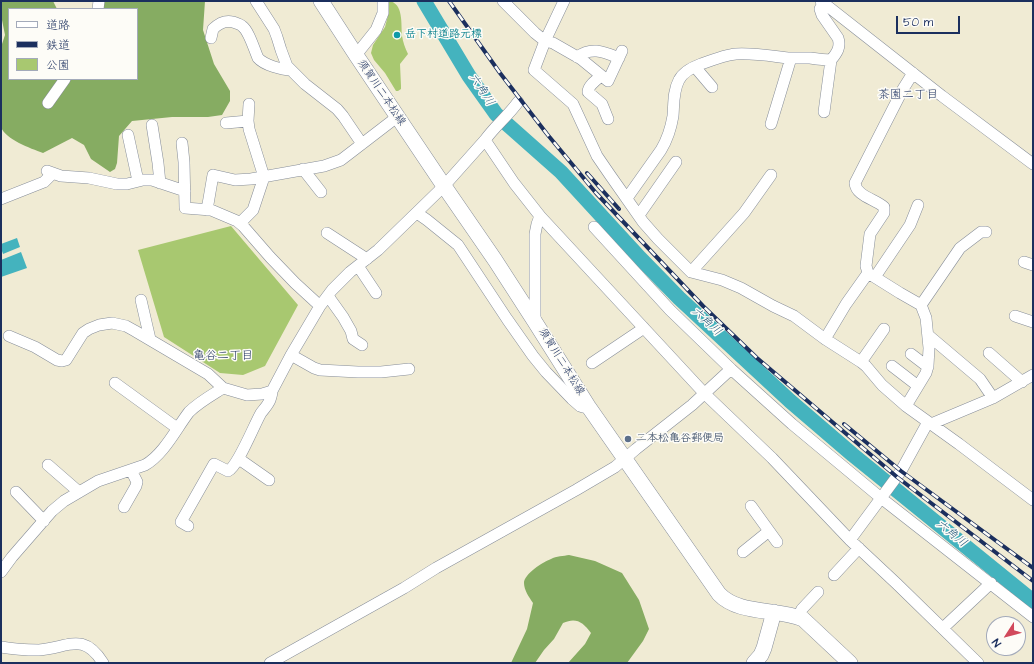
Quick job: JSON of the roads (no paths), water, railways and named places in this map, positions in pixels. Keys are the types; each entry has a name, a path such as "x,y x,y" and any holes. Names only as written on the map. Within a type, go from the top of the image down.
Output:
{"main road":[{"name":"須賀川二本松線","path":"321,1 495,260 588,406 722,597 733,604 803,619 850,663"},
{"path":"754,663 761,655 764,648 774,612"}],"street":[{"path":"256,1 274,30 288,66 305,84 344,116 362,144"},
{"path":"356,55 376,30 383,13 383,1"},
{"path":"503,1 545,41 553,43 577,57 581,59 608,81 620,54 594,51 582,53 577,57"},
{"path":"564,1 545,41 534,70 574,104 597,156 626,198 658,239 691,272 722,280 741,288 794,316 825,339 861,362 882,385 906,406 960,444 1033,500"},
{"path":"824,112 831,60 839,49 839,40 822,15 820,9 822,2 947,100 1033,164"},
{"path":"211,38 213,28 220,22 230,21 237,23 247,32 258,58 261,61 284,70 291,70"},
{"path":"626,198 666,142 673,116 673,103 677,84 679,79 684,74 695,67 736,54 831,60"},
{"path":"771,124 791,58"},
{"path":"695,67 712,87"},
{"path":"906,406 926,373 928,367 929,348 926,318 921,305 871,275 866,266 870,234 884,213 884,207 860,193 856,188 855,183 903,89 913,73"},
{"path":"601,76 590,87 588,92 602,104 608,119"},
{"path":"48,103 63,80"},
{"path":"188,526 181,522 214,464 228,471 231,470 262,411 269,402 272,391 291,355 320,306 350,272 378,250 444,186 518,102"},
{"path":"240,223 253,210 264,177 249,129 249,104"},
{"path":"207,210 213,175 235,180 251,179 324,166 341,160 398,117"},
{"path":"226,123 248,121"},
{"path":"152,125 160,182"},
{"path":"128,135 138,181"},
{"path":"485,140 514,183 540,216 704,394 772,458 850,540 978,663"},
{"path":"182,143 185,208 211,210 240,223 295,283 320,306"},
{"path":"639,215 676,162"},
{"path":"303,169 321,192"},
{"path":"1,199 44,182 50,172 61,176 89,178 117,184 152,180 185,191"},
{"path":"691,272 744,213 771,175"},
{"path":"825,339 846,304 910,225 918,205"},
{"path":"417,213 458,245 533,356 572,399 580,406 588,406"},
{"path":"535,322 535,234 540,216"},
{"path":"594,227 670,310 731,369 792,424 881,498 1033,617"},
{"path":"921,305 960,248 981,232 986,232"},
{"path":"327,233 367,259"},
{"path":"358,266 376,293"},
{"path":"328,296 343,316 353,339 362,345"},
{"path":"141,300 150,339"},
{"path":"1015,316 1033,322"},
{"path":"9,336 35,346 57,360 62,361 66,360 83,333 99,325 112,323 126,326 150,339 208,374 223,388 247,395 262,394 272,391"},
{"path":"592,363 644,328"},
{"path":"861,362 884,329"},
{"path":"928,335 980,379 993,398"},
{"path":"989,353 1022,382"},
{"path":"911,354 928,367"},
{"path":"291,355 320,370 381,372 409,369"},
{"path":"892,366 918,386"},
{"path":"270,663 615,467 692,405 731,369"},
{"path":"850,540 904,466 929,423 993,398 1033,375"},
{"path":"116,383 177,428"},
{"path":"1,572 52,511 64,501 98,481 151,462 194,408 223,388"},
{"path":"238,459 269,480"},
{"path":"48,465 79,492"},
{"path":"124,507 137,482 130,470"},
{"path":"16,492 44,521"},
{"path":"751,506 777,542"},
{"path":"743,552 769,531"},
{"path":"834,575 859,548"},
{"path":"943,628 991,583"},
{"path":"798,617 802,609 818,592"},
{"path":"1,647 38,650 77,643 94,650 103,663"}],"water":[{"path":"17,238 20,247 3,254 1,244"},
{"path":"21,252 27,268 1,277 1,260"}],"waterway":[{"name":"六角川","path":"424,1 469,76 496,114 561,172 679,298 790,401 853,455 1033,601"}],"railway":[{"path":"449,1 500,73 547,134 596,193 703,306 757,358 897,477 1033,581"},
{"path":"587,173 619,209"},
{"path":"844,424 901,471 1033,568"}],"place":[{"name":"岳下村道路元標","path":"397,35"},
{"name":"二本松亀谷郵便局","path":"628,439"}],"district":[{"name":"茶園二丁目","path":"908,95"},
{"name":"亀谷二丁目","path":"223,356"}]}
